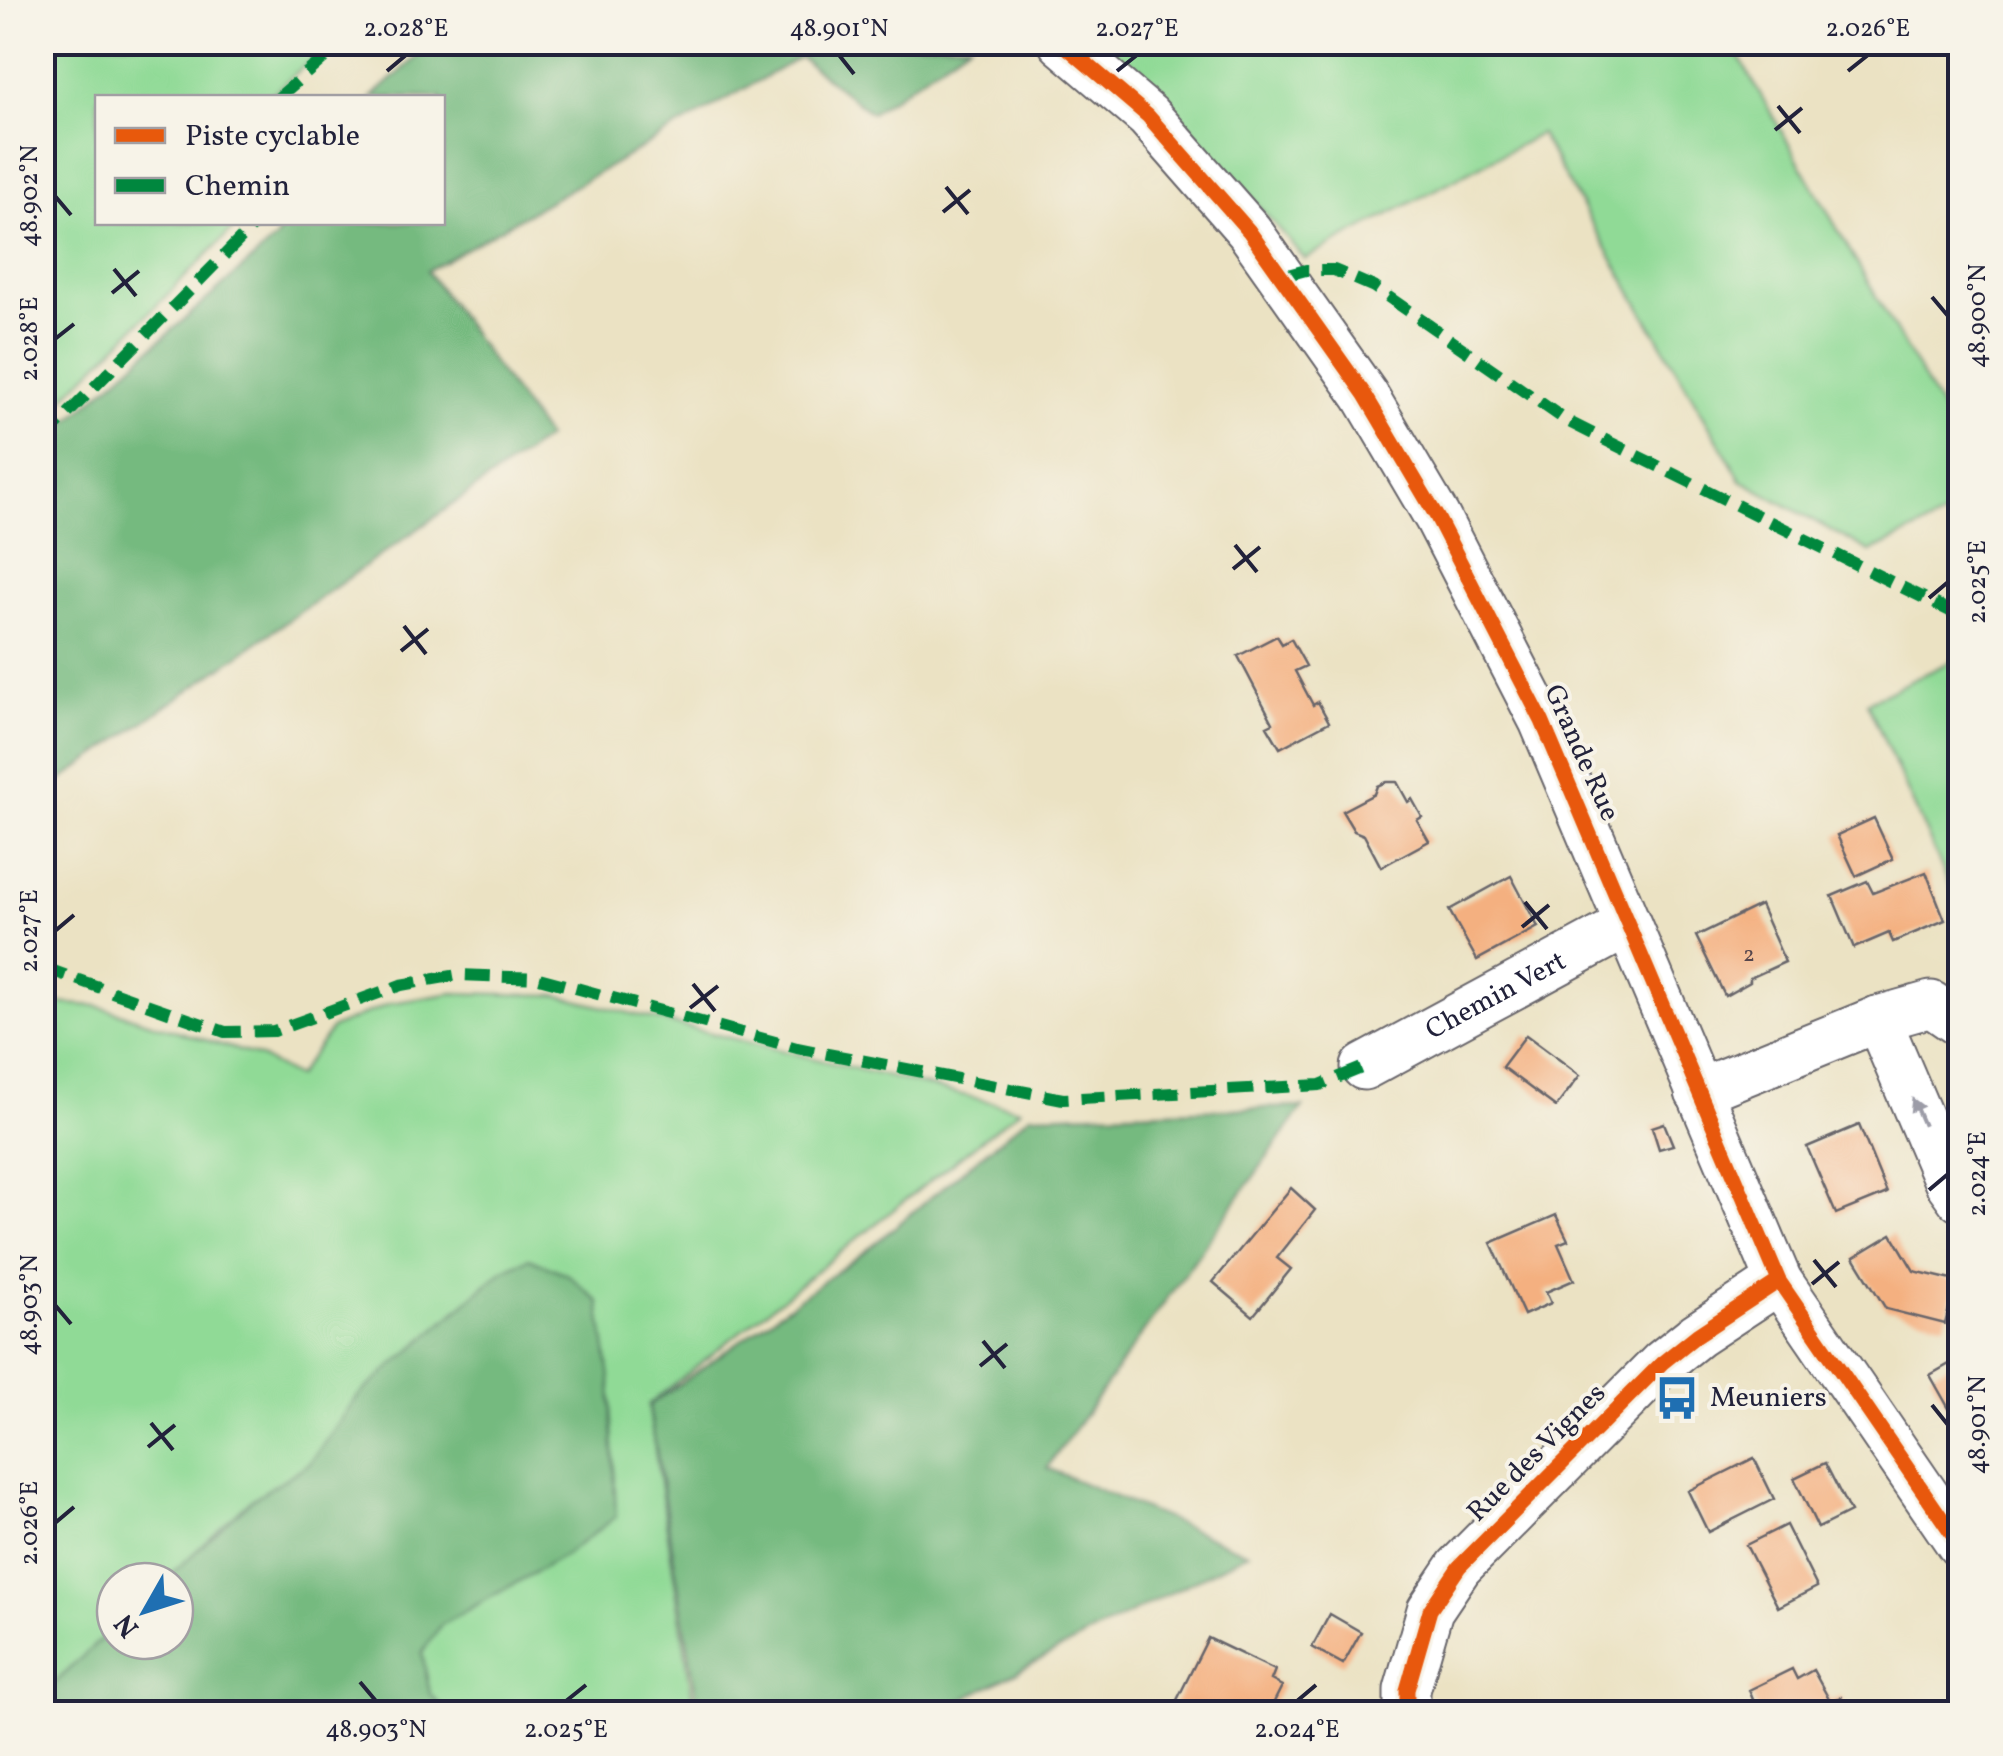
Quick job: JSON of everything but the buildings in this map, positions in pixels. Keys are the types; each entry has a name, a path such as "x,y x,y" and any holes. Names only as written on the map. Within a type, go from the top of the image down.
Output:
{"street":[{"name":"Grande Rue","path":"1062,42 1148,116 1250,231 1364,395 1438,517 1542,722 1779,1281 1960,1545"},
{"name":"Chemin Vert","path":"1364,1067 1627,925"},
{"path":"1698,1092 1878,1019 1946,1014"},
{"path":"1878,1019 1947,1181 1960,1199"},
{"name":"Rue des Vignes","path":"1406,1714 1408,1690 1430,1610 1459,1567 1662,1363 1779,1281"}],"green space":[{"path":"43,42 331,43 270,95 95,95 95,225 236,226 43,419"},
{"path":"433,43 970,43 871,113 800,57 427,271 547,438 43,793 43,443 276,239 282,225 445,225 445,95 374,95"},
{"path":"1105,43 1731,43 1960,443 1960,509 1870,552 1741,480 1540,134 1305,259 1181,118"},
{"path":"1960,657 1960,908 1867,702"},
{"path":"453,993 556,995 1020,1109 648,1405 695,1713 43,1713 42,1002 97,1006 260,1057 296,1077 332,1028 391,1003"},
{"path":"1303,1107 1047,1468 1248,1553 936,1713 699,1713 649,1406 867,1250 1030,1115"},
{"path":"529,1258 569,1275 599,1302 610,1377 616,1517 562,1557 441,1625 422,1653 430,1693 448,1713 43,1713 43,1693 95,1645 95,1661 195,1661 195,1561 185,1561 251,1500 310,1463 358,1396 502,1271"}],"marked path":[{"path":"281,95 342,42"},
{"path":"42,440 254,225"},
{"path":"1284,276 1306,270 1334,270 1374,287 1567,421 1960,616"},
{"path":"42,967 225,1032 274,1031 401,985 457,975 539,978 797,1048 1063,1099 1320,1085 1364,1067"}],"cycle path":[{"path":"1061,42 1148,116 1249,231 1365,395 1437,517 1542,721 1779,1281 1960,1545"},
{"path":"1407,1714 1407,1690 1430,1610 1459,1567 1662,1363 1779,1281"}],"place":[{"name":"Meuniers","path":"1677,1398"}]}
